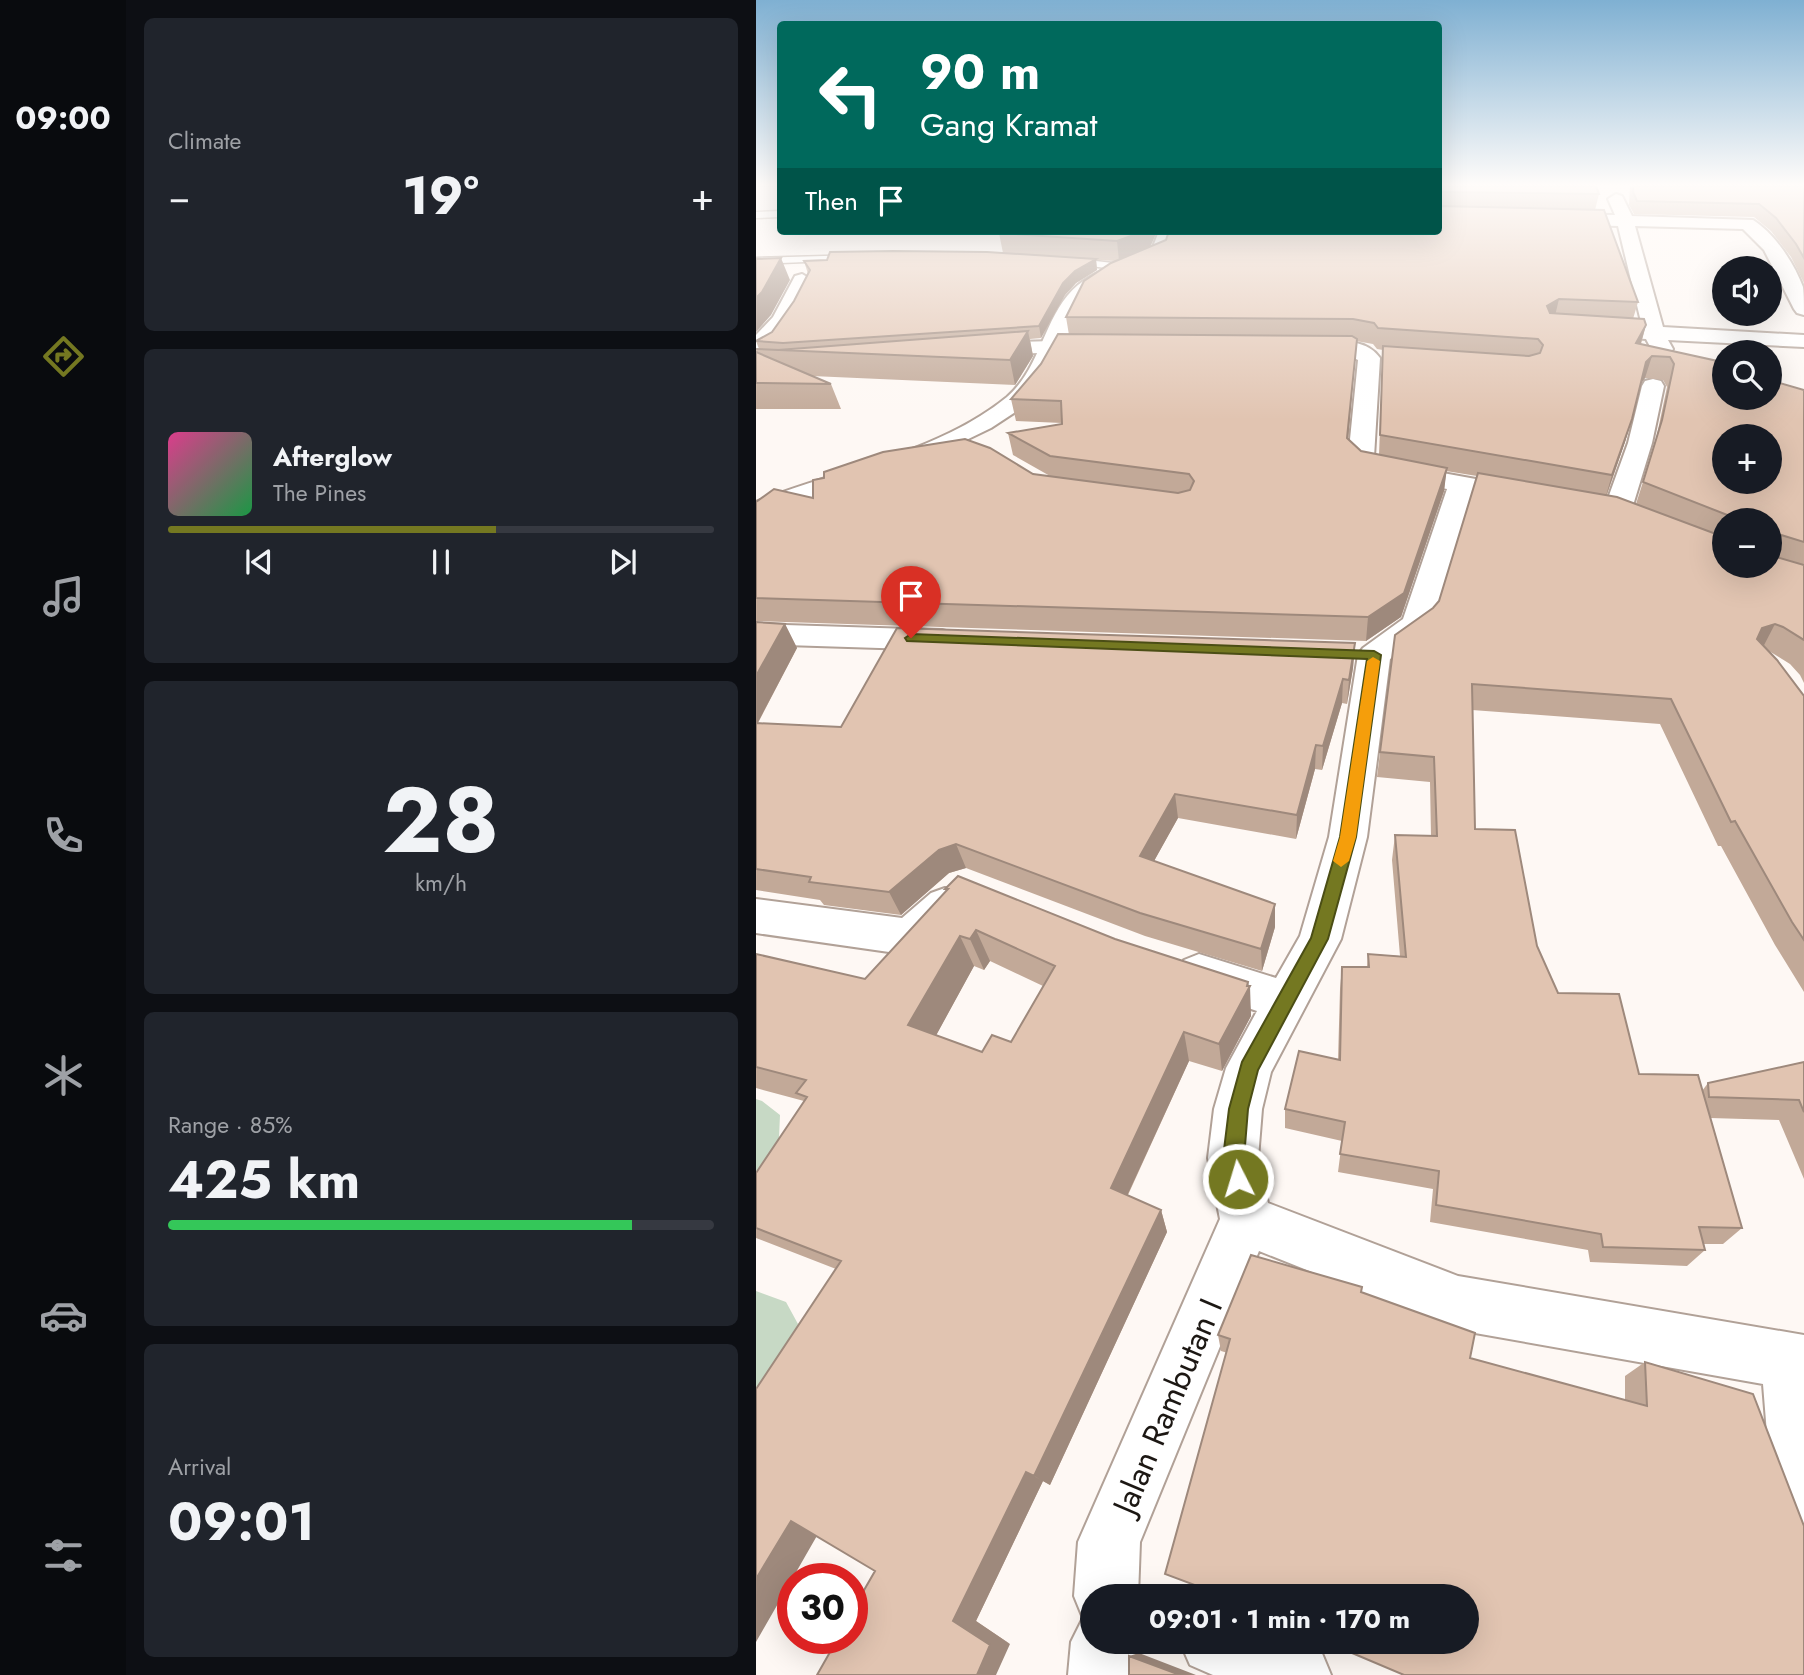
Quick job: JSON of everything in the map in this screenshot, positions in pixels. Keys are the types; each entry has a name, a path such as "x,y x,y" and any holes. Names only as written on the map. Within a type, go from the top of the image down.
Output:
{"street":[{"path":"756,512 815,487 963,446 1029,388 1077,296 1088,287 1139,264"},
{"path":"1637,264 1658,341"},
{"path":"1780,264 1804,309"},
{"path":"760,358 802,280"},
{"path":"1568,330 1658,341 1804,341"},
{"path":"960,350 1051,346 1115,347"},
{"path":"1282,348 1352,349 1364,352 1369,358 1362,459 1369,467 1552,501"},
{"path":"1369,358 1396,360"},
{"path":"1617,512 1640,443 1653,386"},
{"path":"1462,485 1417,624 1360,655 1348,837 1320,939 1249,1068 1238,1109 1233,1158 1246,1220 1458,1303 1797,1362 1804,1508"},
{"path":"1591,508 1617,512 1640,522"},
{"path":"756,634 978,641"},
{"path":"756,916 910,937 965,886 977,891"},
{"path":"1163,961 1287,1001"},
{"name":"Jalan Rambutan I","path":"1107,1584 1109,1542 1246,1220"},
{"path":"1102,1675 1103,1654"},
{"path":"1244,1654 1297,1675"}],"lane":[{"path":"1098,264 1130,268"}],"green space":[{"path":"756,1099 780,1115 779,1138 756,1179"},
{"path":"756,1291 786,1302 798,1324 790,1359 756,1410"}],"building":[{"path":"756,264 778,264 762,292 756,298"},
{"path":"806,264 1087,264 1063,283 1039,326 783,343 756,341 772,332 794,301 810,270"},
{"path":"1109,264 1624,264 1638,302 1559,299 1547,306 1550,313 1644,319 1646,325 1636,343 1712,360 1712,410 1782,410 1782,384 1804,390 1804,542 1782,535 1782,508 1712,509 1643,482 1662,420 1674,364 1670,357 1652,356 1646,362 1632,419 1612,475 1380,435 1383,346 1529,356 1540,353 1543,345 1538,339 1378,328 1374,323 1353,319 1066,317 1084,281"},
{"path":"1028,331 1010,360 778,350"},
{"path":"1058,334 1352,336 1357,339 1347,438 1361,451 1447,468 1404,593 1368,617 756,598 756,502 774,489 813,498 813,480 824,478 824,472 883,452 965,439 990,448 1033,474 1178,493 1190,490 1194,481 1189,474 1050,456 1008,433 1062,424 1061,401 1011,399 1041,364"},
{"path":"756,352 831,384 756,383"},
{"path":"1478,473 1617,497 1712,533 1712,578 1782,578 1782,559 1804,565 1804,640 1775,624 1762,628 1757,639 1804,696 1804,940 1735,821 1731,822 1671,699 1472,684 1475,829 1515,830 1537,946 1558,993 1619,994 1639,1074 1698,1075 1742,1228 1699,1227 1705,1250 1603,1247 1601,1234 1436,1205 1439,1171 1340,1154 1345,1122 1285,1109 1299,1051 1340,1060 1342,967 1369,967 1368,954 1406,957 1395,835 1437,836 1434,757 1380,752 1395,635 1439,601"},
{"path":"756,622 785,624 756,676"},
{"path":"897,628 1355,643 1349,680 1343,679 1323,746 1316,745 1297,815 1175,794 1140,856 1275,904 1261,949 1140,913 956,844 939,850 889,892 809,882 811,877 756,869 756,723 841,727"},
{"path":"958,876 1115,939 1248,982 1247,986 1250,986 1219,1044 1184,1032 1111,1188 1161,1210 1034,1476 1026,1472 953,1621 990,1645 977,1675 817,1675 829,1654 868,1654 868,1583 875,1571 868,1567 868,1563 862,1563 791,1521 756,1579 756,1389 841,1261 756,1228 756,1173 807,1097 796,1093 806,1080 756,1067 756,954 865,979 948,889 945,889","holes":["976,930 1055,966 1011,1042 992,1035 982,1052 908,1025 960,936 970,939"]},
{"path":"1804,1062 1804,1112 1799,1100 1709,1097 1708,1083"},
{"path":"1251,1255 1362,1287 1361,1292 1475,1333 1470,1358 1647,1406 1645,1362 1753,1394 1804,1526 1804,1675 1404,1675 1354,1654 1479,1654 1479,1584 1192,1584 1165,1574 1230,1339 1218,1335"},
{"path":"1129,1656 1180,1675 1129,1675"}],"slow traffic":[{"path":"1341,861 1348,837 1373,661"}],"route":[{"path":"911,638 1374,655 1348,837 1320,939 1249,1068 1238,1109 1233,1158 1238,1179"}]}
